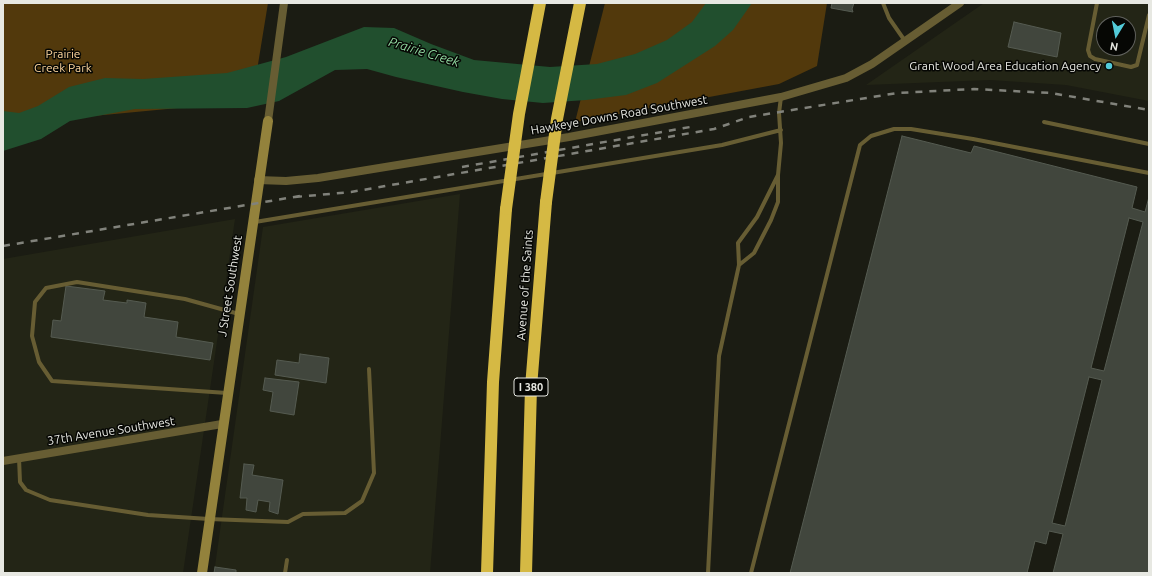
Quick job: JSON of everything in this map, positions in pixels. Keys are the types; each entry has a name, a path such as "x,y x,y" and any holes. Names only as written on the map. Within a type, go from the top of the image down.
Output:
{"highway":[{"name":"Avenue of the Saints","path":"487,573 493,382 506,209 519,114 540,3"},
{"name":"Avenue of the Saints","path":"526,573 531,387 546,202 557,119 580,3"}],"street":[{"name":"J Street Southwest","path":"202,573 222,424 268,121 284,3"},
{"name":"Hawkeye Downs Road Southwest","path":"258,180 286,182 325,177 569,137 781,97 846,78 872,64 960,3"},
{"name":"37th Avenue Southwest","path":"3,461 222,424"}],"lane":[{"path":"883,3 889,18 905,41"},
{"path":"1097,3 1088,50 1090,56 1095,59 1131,67 1137,65 1149,15"},
{"path":"739,265 754,253 769,226 778,202 778,175 781,143 781,97"},
{"path":"1044,122 1149,144"},
{"path":"751,573 860,145 871,136 894,129 911,129 973,139 1149,173"},
{"path":"252,223 722,144 781,130"},
{"path":"708,573 719,356 739,265 738,242 757,217 778,175"},
{"path":"227,393 52,381 39,362 32,336 35,302 46,288 77,282 185,299 239,314"},
{"path":"19,458 20,482 26,490 50,500 148,515 209,519 288,522 303,514 345,513 362,501 374,473 369,368"},
{"path":"285,573 287,560"}],"shaded area":[{"path":"984,3 1149,3 1149,101 1066,85 990,80 866,85"},
{"path":"460,194 430,573 214,573 263,227"},
{"path":"235,219 183,573 3,573 3,259"}],"green space":[{"name":"Prairie Creek Park","path":"3,3 268,3 252,101 19,123 3,117"},
{"path":"605,3 827,3 817,66 779,84 575,122"}],"water":[{"name":"Prairie Creek","path":"706,3 752,3 733,30 715,46 657,83 626,95 543,103 502,99 463,92 367,69 335,70 279,101 247,108 135,109 70,121 41,139 3,151 3,111 19,113 38,106 69,87 105,78 143,79 227,73 286,57 364,27 394,28 474,60 550,67 597,64 635,54 667,40 692,22"}],"building":[{"path":"832,3 854,3 852,9 853,12 831,8"},
{"path":"1014,22 1061,33 1057,57 1008,47"},
{"path":"902,136 971,153 974,146 1137,187 1132,208 1145,212 1149,197 1149,573 1053,573 1063,534 1049,531 1046,544 1035,541 1027,573 790,573","holes":["1129,218 1143,222 1104,371 1091,368","1089,377 1102,380 1065,526 1052,523"]},
{"path":"66,286 105,291 103,300 127,303 127,300 146,303 144,317 178,322 176,337 213,343 210,360 51,337 53,320 61,321"},
{"path":"300,354 329,358 326,383 275,375 277,360 299,363"},
{"path":"265,378 299,382 294,415 270,411 273,392 263,390"},
{"path":"244,464 254,465 252,475 283,480 278,514 269,511 270,502 258,500 256,512 246,510 247,498 240,498"},
{"path":"215,567 236,570 236,573 214,573"}],"railway":[{"path":"295,197 351,192 714,129 749,117 897,93 974,89 1051,93 1149,110"},
{"path":"462,167 696,126"},
{"path":"3,246 300,196"}],"place":[{"name":"Grant Wood Area Education Agency","path":"1109,66"}]}
